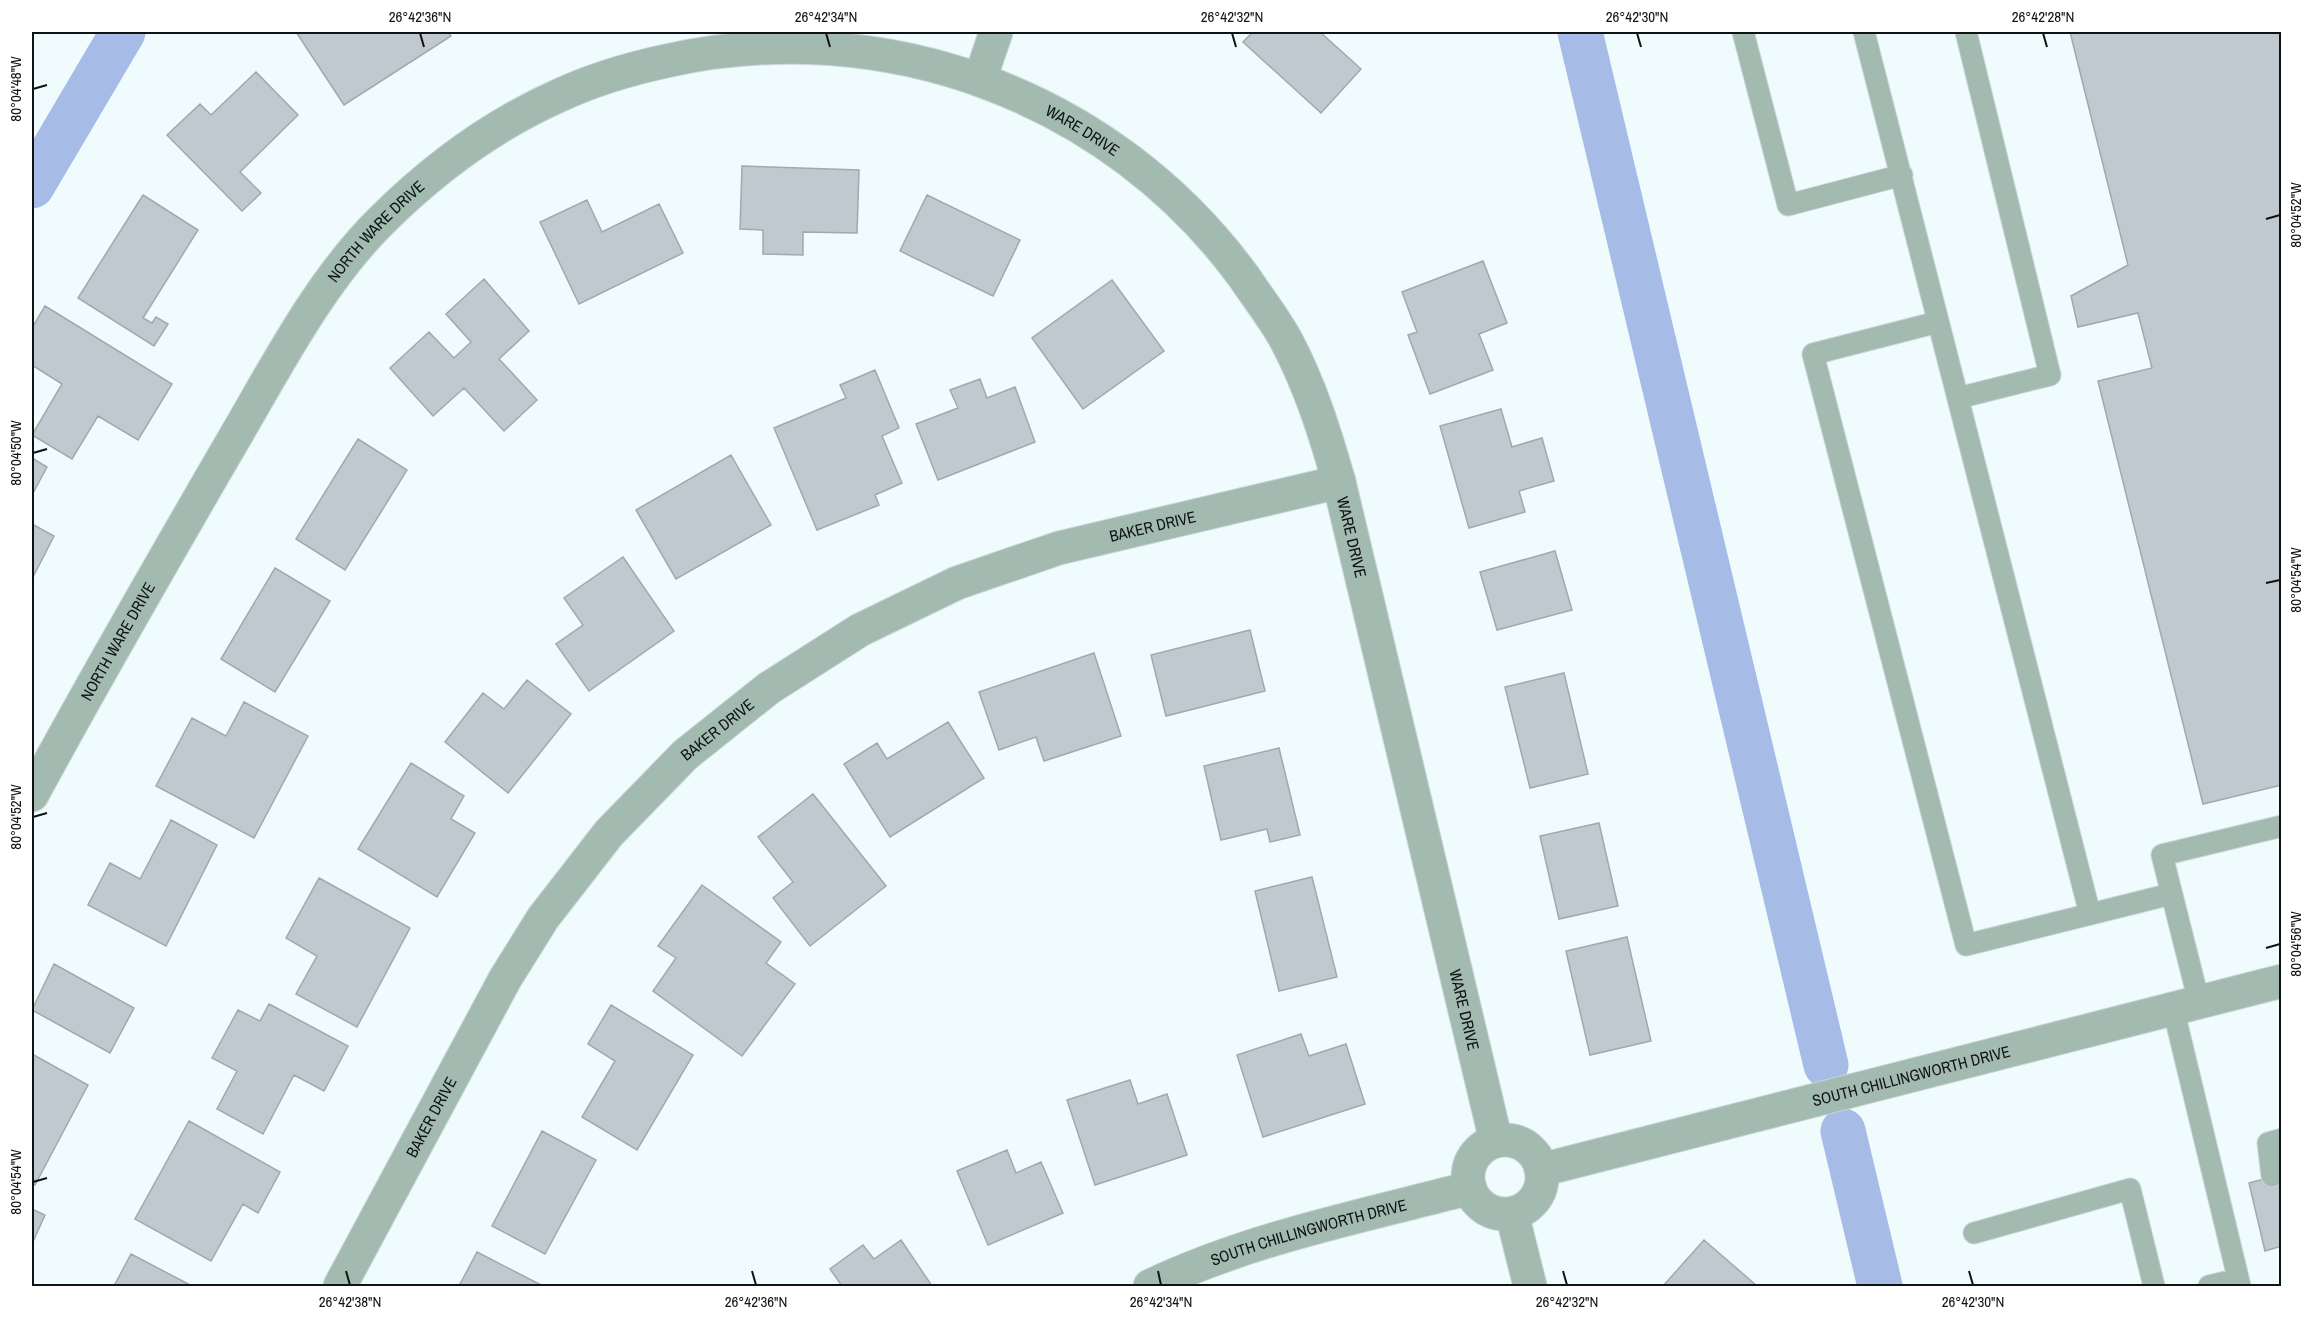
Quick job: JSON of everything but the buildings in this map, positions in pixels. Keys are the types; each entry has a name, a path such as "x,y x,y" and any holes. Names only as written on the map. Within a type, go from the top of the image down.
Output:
{"street":[{"path":"980,79 996,32"},
{"name":"NORTH WARE DRIVE","path":"32,795 104,663 278,364 334,275 377,224 432,173 493,129 560,94 630,69 703,53 740,48 806,46 880,54 917,61 980,79"},
{"name":"WARE DRIVE","path":"980,79 1049,109 1113,148 1171,195 1223,249 1287,342 1318,409 1339,482 1496,1141"},
{"name":"BAKER DRIVE","path":"340,1287 505,979 543,918 609,833 685,755 759,695 860,630 957,583 1059,548 1339,482"},
{"name":"SOUTH CHILLINGWORTH DRIVE","path":"1541,1170 2282,981"},
{"path":"1512,1140 1524,1144 1539,1162 1541,1170 1542,1185 1537,1197 1528,1207 1512,1214 1504,1215 1486,1209 1480,1205 1470,1188 1468,1170 1472,1159 1479,1150 1496,1141 1512,1140"},
{"name":"SOUTH CHILLINGWORTH DRIVE","path":"1150,1287 1176,1274 1281,1237 1470,1188"},
{"path":"1512,1214 1530,1287"}],"lane":[{"path":"1743,32 1788,205 1902,176"},
{"path":"1864,32 2090,914"},
{"path":"1958,398 2050,375 1966,32"},
{"path":"1938,322 1813,354 1966,945 2171,894"},
{"path":"2209,1287 2239,1283 2186,1005 2171,894 2162,855 2282,826"},
{"path":"2272,1176 2268,1143 2282,1140"},
{"path":"1974,1233 2130,1189 2154,1287"}],"waterway":[{"path":"32,186 123,32"},
{"path":"1580,32 1826,1065"},
{"path":"1843,1131 1880,1286"}]}
